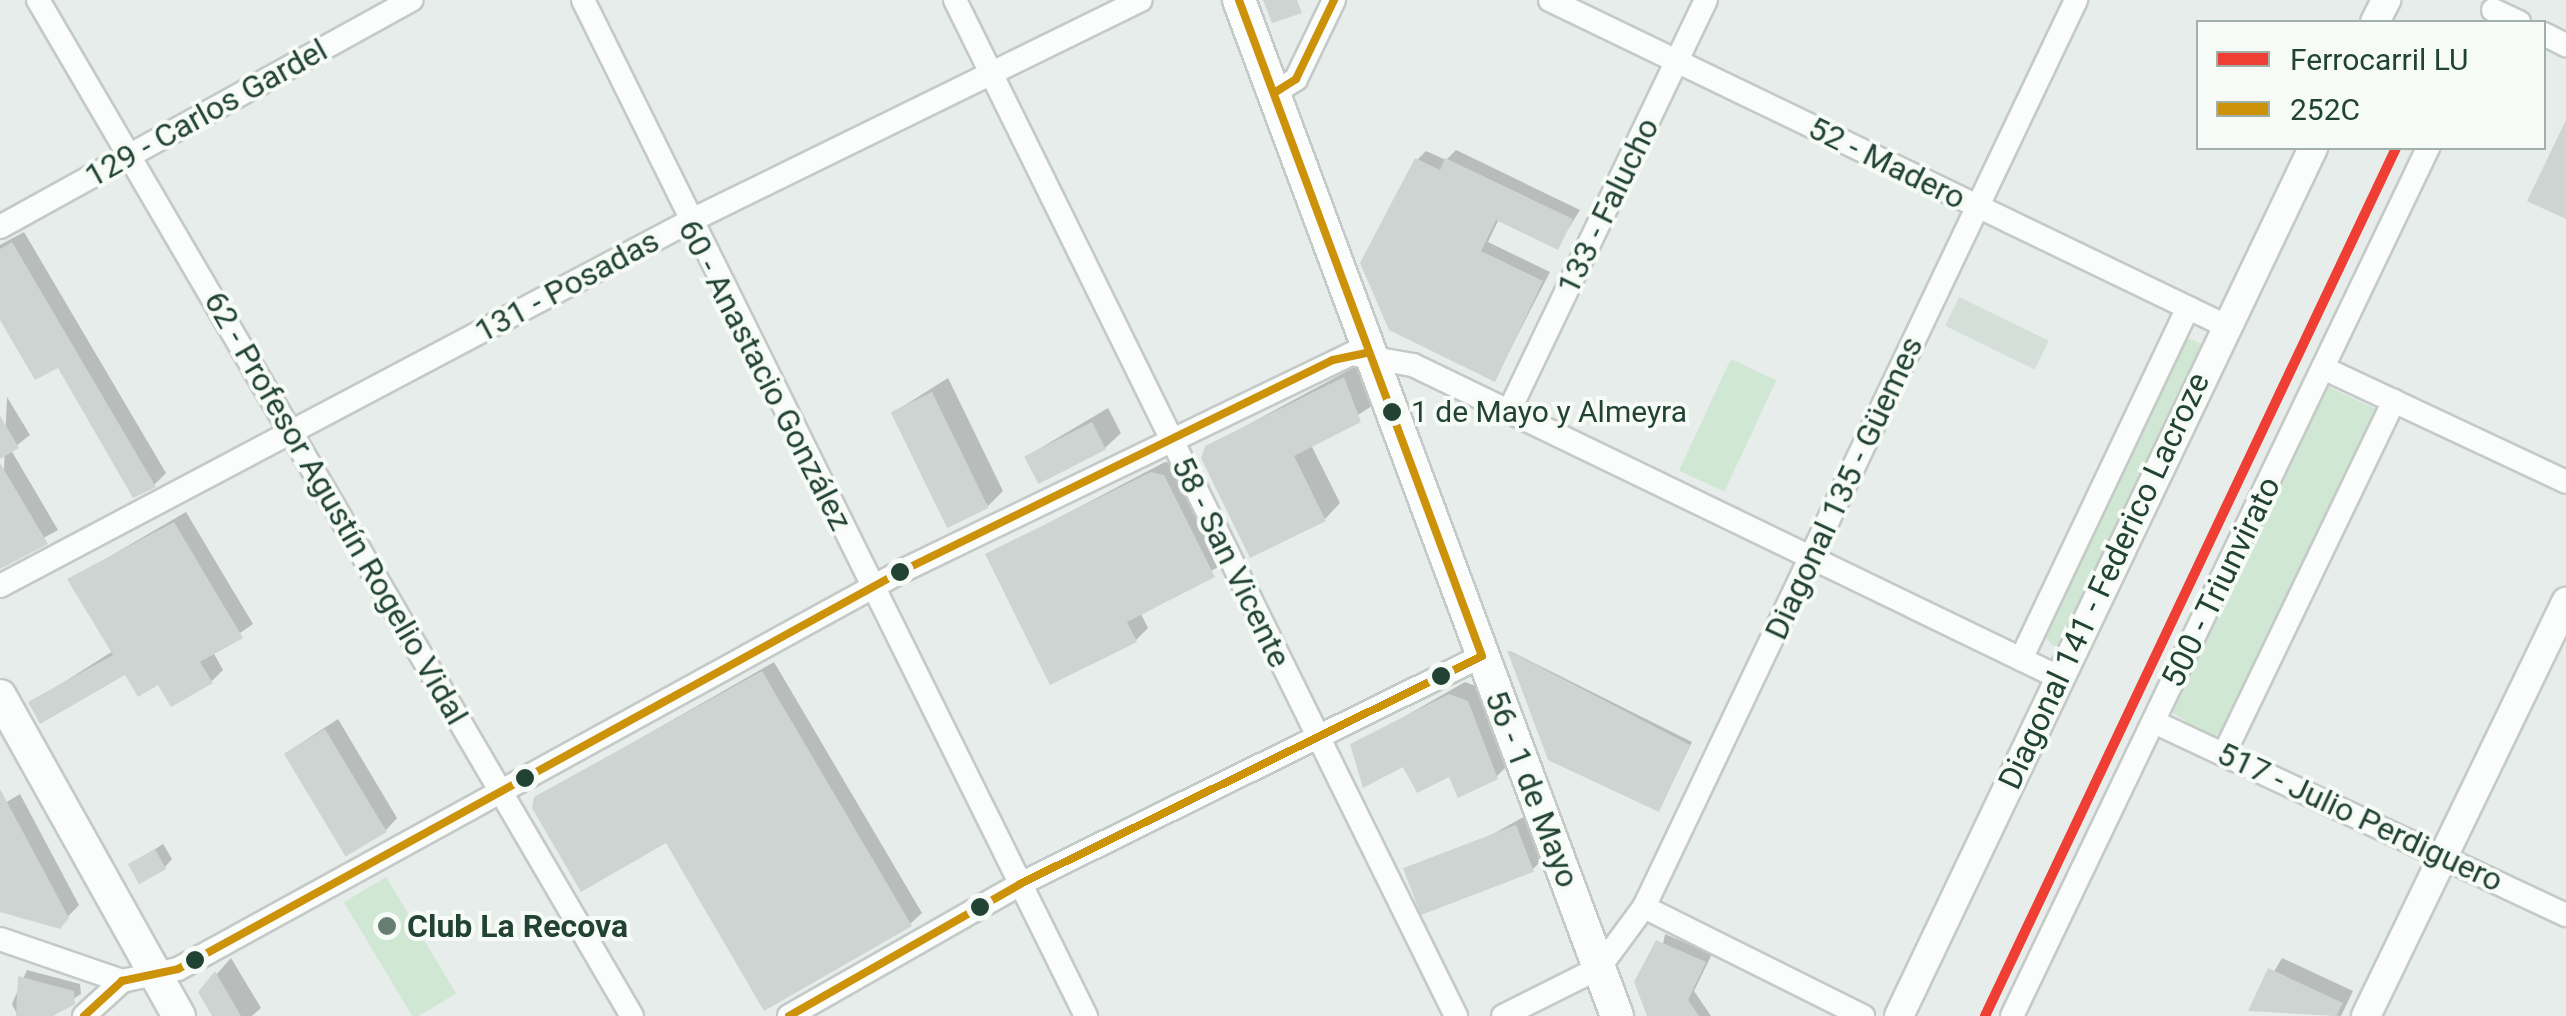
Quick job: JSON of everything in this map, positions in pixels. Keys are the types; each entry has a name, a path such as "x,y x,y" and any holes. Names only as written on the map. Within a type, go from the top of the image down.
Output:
{"main road":[{"name":"56 - 1 de Mayo","path":"1239,0 1367,353 1618,1016"},
{"path":"0,696 157,1016"},
{"path":"0,742 138,979 179,1016"}],"street":[{"name":"62 - Profesor Agustín Rogelio Vidal","path":"38,0 632,1016"},
{"name":"129 - Carlos Gardel","path":"0,226 412,0"},
{"name":"60 - Anastacio González","path":"583,0 688,222 1086,1016"},
{"name":"58 - San Vicente","path":"955,0 1456,1016"},
{"name":"131 - Posadas","path":"0,586 688,222 1141,0"},
{"path":"1274,93 1296,79 1334,0"},
{"name":"52 - Madero","path":"1550,0 2224,325"},
{"name":"133 - Falucho","path":"1509,411 1706,0"},
{"name":"Diagonal 135 - Güemes","path":"1599,968 1644,906 2076,0"},
{"name":"Diagonal 141 - Federico Lacroze","path":"1899,1016 2224,325 2312,150"},
{"name":"500 - Triunvirato","path":"2012,1016 2427,150"},
{"name":"Diagonal 141 - Federico Lacroze","path":"2022,659 2188,308"},
{"path":"84,1016 138,979 502,790 871,588 1170,438 1367,353 1509,411 2058,677"},
{"path":"2323,368 2566,482"},
{"path":"2224,754 2394,401"},
{"path":"2366,1016 2566,602"},
{"path":"788,1016 1020,884 1482,656"},
{"name":"517 - Julio Perdiguero","path":"2154,722 2566,914"},
{"path":"1644,906 1863,1016"},
{"path":"0,939 138,979"},
{"path":"1503,1016 1599,968"}],"shaded area":[{"path":"1959,297 2049,341 2035,370 1945,326"}],"green space":[{"path":"2185,337 2209,347 2066,647 2053,646 2044,636"},
{"path":"1731,359 1776,380 1724,492 1679,470"},
{"path":"2324,385 2378,410 2222,735 2208,736 2167,709"},
{"name":"Club La Recova","path":"386,877 456,994 412,1016 344,902"}],"building":[{"path":"1263,0 1297,0 1302,13 1272,23"},
{"path":"2566,120 2566,219 2527,201"},
{"path":"1415,158 1440,170 1445,158 1573,219 1558,250 1496,220 1481,251 1543,281 1495,382 1389,330 1360,263"},
{"path":"12,242 156,487 133,498 58,368 35,380 0,320 0,249"},
{"path":"1344,377 1361,422 1294,456 1326,521 1250,558 1201,458 1205,446"},
{"path":"932,392 989,508 947,528 891,412"},
{"path":"0,416 19,448 0,459"},
{"path":"1092,422 1106,450 1038,484 1024,457"},
{"path":"0,463 48,544 0,569"},
{"path":"1151,472 1164,475 1215,577 1127,622 1137,642 1050,685 985,554"},
{"path":"174,522 243,638 200,662 213,683 171,707 158,685 138,697 125,675 40,724 28,702 113,655 67,579"},
{"path":"1507,650 1690,745 1659,812 1548,760"},
{"path":"762,671 912,926 764,1011 666,843 581,892 532,808 534,797"},
{"path":"1449,694 1468,701 1498,779 1458,798 1449,777 1417,793 1403,767 1363,788 1350,744"},
{"path":"325,729 387,832 346,857 284,754"},
{"path":"0,789 69,918 60,929 0,912"},
{"path":"1516,825 1534,872 1421,915 1403,868"},
{"path":"155,849 166,869 139,884 128,864"},
{"path":"1656,940 1706,962 1688,1000 1699,1016 1647,1016 1634,982"},
{"path":"2268,968 2343,1003 2336,1016 2248,1011"},
{"path":"215,971 241,1016 212,1016 198,992"},
{"path":"18,976 74,991 75,1004 53,1016 16,1016"}],"rail line":[{"name":"LU","path":"1985,1016 2395,150"}],"transit line":[{"name":"252C","path":"789,1016 1020,884 1482,656 1239,0"},
{"name":"252C","path":"1274,93 1296,79 1334,0"},
{"name":"252C","path":"84,1016 122,981 178,969 902,571 1333,360 1367,353"}],"place":[{"name":"1 de Mayo y Almeyra","path":"1392,412"},
{"name":"Club La Recova","path":"387,926"}]}
